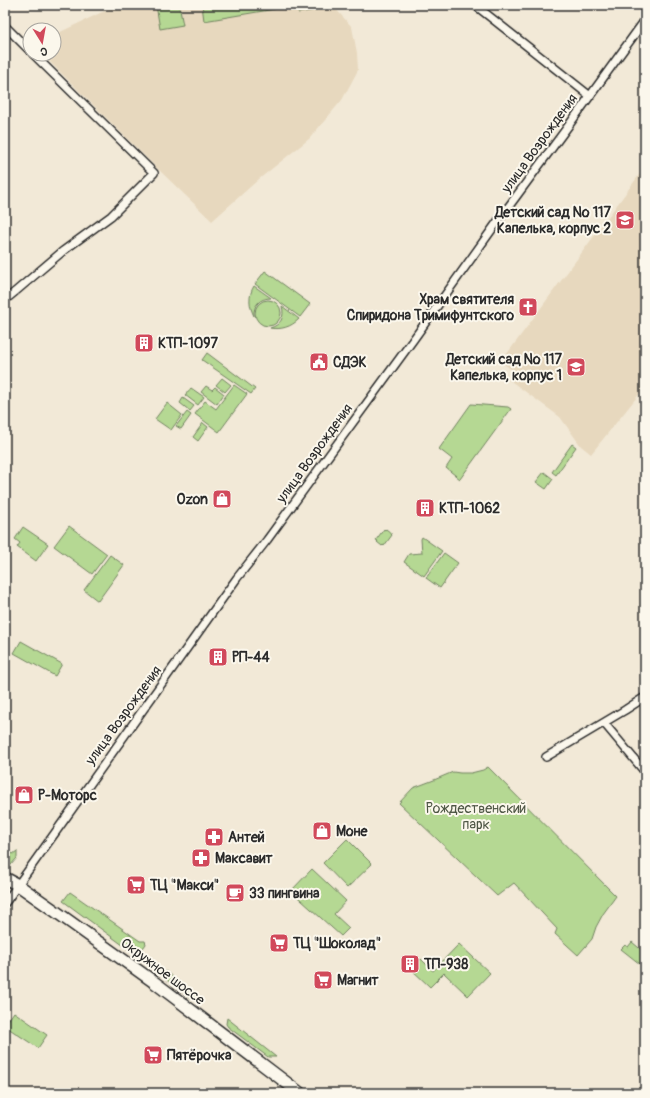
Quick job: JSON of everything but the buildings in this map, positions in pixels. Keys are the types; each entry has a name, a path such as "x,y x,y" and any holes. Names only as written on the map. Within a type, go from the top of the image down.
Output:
{"main road":[{"name":"Окружное шоссе","path":"5,878 18,885 154,982 300,1093"}],"street":[{"path":"475,5 590,96"},
{"name":"улица Возрождения","path":"5,903 237,578 267,540 645,20"},
{"path":"5,26 22,43"},
{"path":"5,300 63,251 110,216 154,173 41,62"},
{"path":"546,758 645,697"},
{"path":"604,723 645,772"}],"shaded area":[{"path":"117,5 332,5 352,27 357,53 358,70 342,100 309,139 259,179 212,221 50,62 62,62 62,31"},
{"name":"Детский сад № 117 Капелька, корпус 1","path":"645,167 645,387 591,454 581,446 560,417 508,379 515,372 501,362"}],"green space":[{"path":"156,5 179,5 183,25 160,29"},
{"path":"202,5 274,5 275,9 204,21"},
{"path":"296,5 315,5 316,10 298,13"},
{"path":"265,271 310,304 300,317 255,284"},
{"path":"254,286 271,298 264,299 256,305 254,316 250,301"},
{"path":"268,300 277,304 281,313 277,322 268,326 259,322 255,313 259,304"},
{"path":"282,306 299,319 286,327 278,329 270,328 277,325 281,320 283,314"},
{"path":"207,353 255,389 251,394 202,360"},
{"path":"222,378 231,385 225,392 216,385"},
{"path":"234,385 247,394 219,432 195,414 205,401 216,409"},
{"path":"206,386 212,390 215,387 224,394 217,404 201,392"},
{"path":"191,388 204,397 198,405 185,395"},
{"path":"183,398 194,406 190,411 180,403"},
{"path":"167,403 182,415 171,430 155,419"},
{"path":"471,404 508,407 511,409 460,479 446,468 452,459 439,449"},
{"path":"187,412 191,415 181,429 176,426"},
{"path":"203,423 208,427 198,441 193,437"},
{"path":"572,444 576,447 556,475 552,472"},
{"path":"544,472 553,479 546,489 536,482"},
{"path":"69,526 107,554 92,574 54,546"},
{"path":"23,527 48,544 36,561 17,547 20,543 15,539"},
{"path":"384,529 392,535 384,546 382,546 376,540"},
{"path":"422,537 442,551 424,576 404,562 409,554 422,553"},
{"path":"444,553 458,563 440,588 426,578"},
{"path":"110,555 124,565 98,601 84,590"},
{"path":"21,641 62,664 55,676 14,653"},
{"name":"Рождественский парк","path":"488,767 616,896 603,914 592,939 578,955 555,934 557,929 514,883 497,896 399,803 413,788 453,772 471,773"},
{"path":"347,839 372,864 347,888 323,863"},
{"path":"5,849 13,854 17,851 17,858 10,866 5,867"},
{"path":"312,869 346,901 334,914 349,928 341,936 291,891"},
{"path":"70,892 140,941 145,941 146,944 135,954 63,901"},
{"path":"632,942 645,953 645,968 621,949 625,945 628,947"},
{"path":"459,944 490,973 468,996 444,973 430,987 411,969 421,959 433,971"},
{"path":"165,971 199,997 196,1001 168,981"},
{"path":"14,1012 47,1035 38,1048 5,1026"},
{"path":"227,1018 276,1057 268,1057 228,1027 226,1024"}],"place":[{"name":"Детский сад № 117 Капелька, корпус 2","path":"625,220"},
{"name":"Храм святителя Спиридона Тримифунтского","path":"528,307"},
{"name":"КТП-1097","path":"144,343"},
{"name":"СДЭК","path":"319,362"},
{"name":"Детский сад № 117 Капелька, корпус 1","path":"576,367"},
{"name":"Ozon","path":"222,499"},
{"name":"КТП-1062","path":"425,508"},
{"name":"РП-44","path":"218,657"},
{"name":"Р-Моторс","path":"24,795"},
{"name":"Моне","path":"322,831"},
{"name":"Антей","path":"214,837"},
{"name":"Максавит","path":"201,858"},
{"name":"ТЦ \"Макси\"","path":"136,885"},
{"name":"33 пингвина","path":"235,893"},
{"name":"ТЦ \"Шоколад\"","path":"279,943"},
{"name":"ТП-938","path":"410,964"},
{"name":"Магнит","path":"323,980"},
{"name":"Пятёрочка","path":"153,1055"}]}
